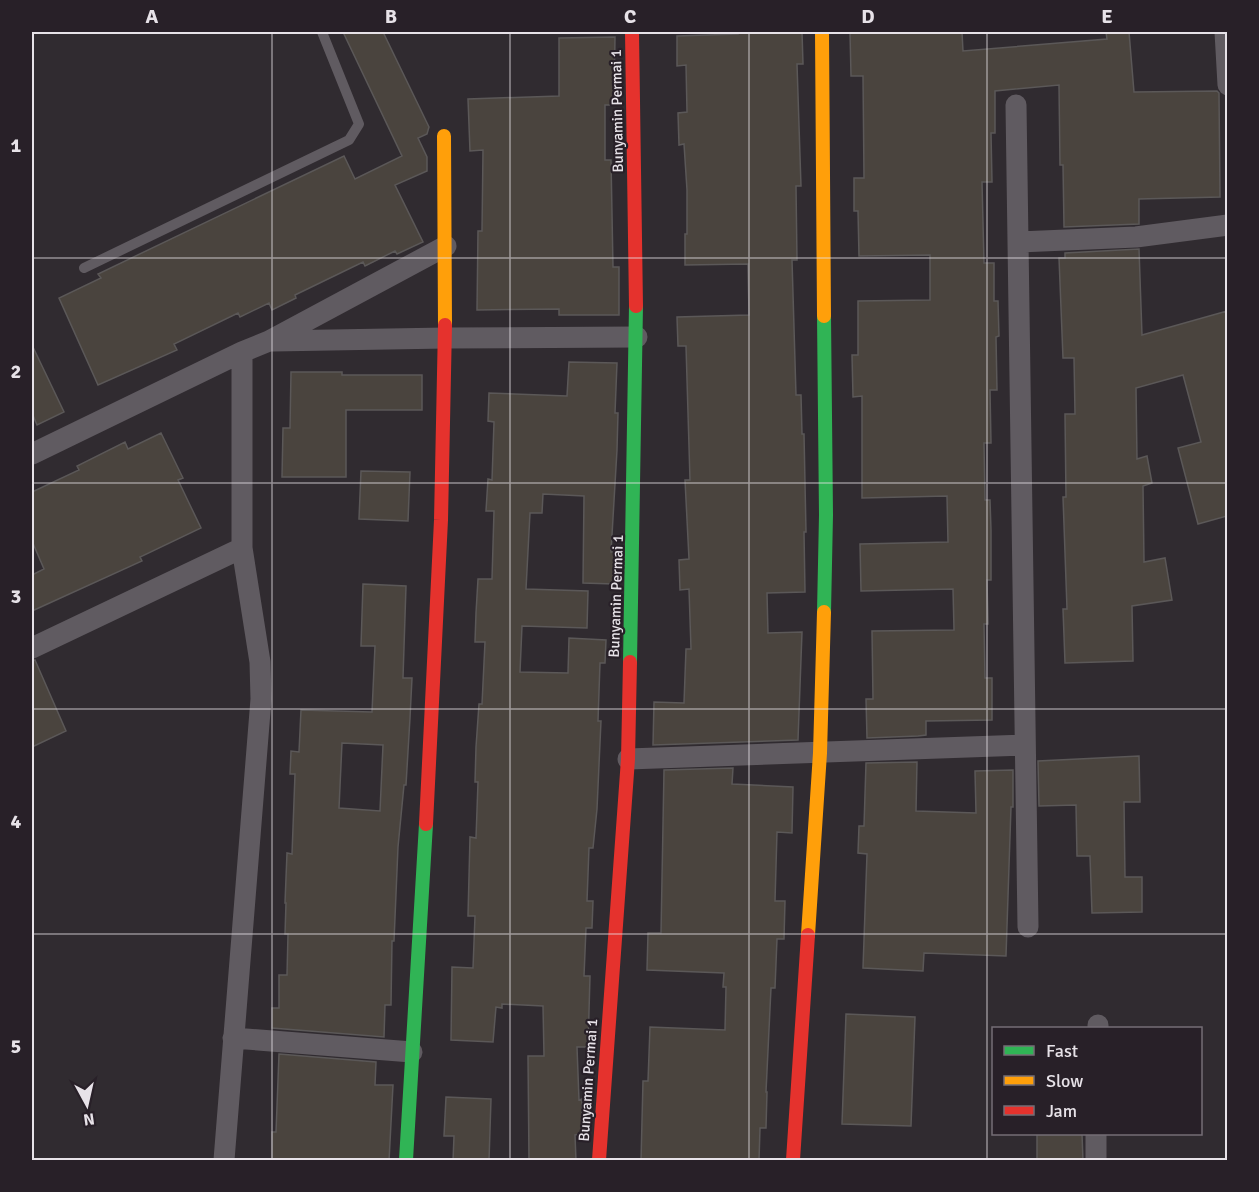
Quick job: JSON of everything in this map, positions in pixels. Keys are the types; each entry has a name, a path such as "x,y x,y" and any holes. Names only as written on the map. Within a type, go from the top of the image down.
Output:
{"street":[{"name":"Bunyamin Permai 1","path":"599,1161 628,759 637,337 632,32"},
{"path":"793,1161 820,753 826,515 822,32"},
{"path":"1226,32 1227,85"},
{"path":"1016,105 1028,927"},
{"path":"406,1161 437,605 446,338 444,136"},
{"path":"1019,242 1136,237 1227,225"},
{"path":"32,454 269,341 446,246"},
{"path":"269,341 637,337"},
{"path":"224,1161 261,699 260,662 242,548 243,352"},
{"path":"32,648 242,548"},
{"path":"628,759 1024,745"},
{"path":"233,1038 412,1052"},
{"path":"1096,1135 1096,1161"}],"lane":[{"path":"84,268 349,140 359,124 321,32"}],"building":[{"path":"343,32 383,32 429,127 427,134 418,138 427,157 427,171 395,185 423,242 397,254 395,251 365,266 363,262 295,295 296,298 272,310 269,303 240,317 238,313 174,344 177,350 98,385 59,298 101,278 98,274 344,156 355,179 402,156"},
{"path":"738,32 802,32 803,64 797,64 801,186 796,186 797,260 792,260 796,395 801,395 802,434 804,434 805,592 767,593 768,633 802,632 798,740 653,745 654,702 684,703 686,649 691,649 689,589 680,590 679,560 689,559 685,480 690,480 686,346 678,346 677,317 749,315 748,264 685,265 687,190 684,144 679,145 678,113 687,112 686,65 677,66 677,36 738,34"},
{"path":"850,32 962,32 963,51 1107,39 1106,32 1129,32 1134,92 1217,91 1219,93 1220,197 1139,199 1139,224 1064,227 1063,165 1060,165 1059,85 995,91 995,133 991,133 992,182 982,182 984,263 994,263 994,301 998,301 999,336 996,337 997,390 990,390 991,443 984,443 985,500 990,500 991,530 991,580 987,580 988,624 984,624 985,678 992,678 992,720 926,721 926,735 918,736 867,738 866,699 873,699 872,631 954,630 953,589 861,591 860,544 948,542 947,496 862,498 862,396 853,397 852,355 858,355 858,301 930,300 930,255 859,256 858,211 854,211 854,178 864,178 863,76 851,76"},
{"path":"615,37 614,105 605,105 605,160 611,160 613,267 619,267 619,315 559,315 559,309 477,310 478,231 482,231 483,150 470,151 468,99 559,96 559,38"},
{"path":"1139,249 1142,335 1227,311 1227,516 1198,524 1178,448 1201,442 1183,375 1136,388 1137,459 1147,456 1152,483 1143,486 1144,562 1165,558 1172,600 1132,606 1133,661 1065,663 1063,609 1067,609 1063,497 1066,497 1065,414 1075,414 1074,358 1063,358 1059,258 1065,258 1065,253"},
{"path":"32,345 64,412 37,425 32,413"},
{"path":"569,362 617,363 615,413 618,413 617,450 611,552 615,552 614,584 583,583 584,496 543,494 542,513 530,513 526,589 588,591 587,628 522,626 520,672 568,673 569,638 606,640 605,663 600,663 598,721 601,721 597,809 593,848 589,848 587,901 593,901 592,928 586,928 584,976 590,976 588,1047 577,1047 579,1100 582,1099 582,1134 575,1135 576,1161 529,1161 528,1056 544,1056 543,1006 502,1004 502,1008 496,1007 493,1042 451,1040 452,967 473,968 475,916 468,916 470,837 476,838 478,782 475,782 476,747 479,704 482,704 485,642 475,642 476,613 478,579 492,579 494,511 486,511 488,479 492,480 494,422 488,421 489,393 567,396"},
{"path":"291,372 342,372 342,375 422,375 422,410 346,410 346,477 282,477 283,428 290,428"},
{"path":"161,433 183,478 178,480 201,528 140,557 142,561 32,611 32,575 44,569 32,541 32,492 79,470 77,466 125,442 128,449"},
{"path":"361,471 410,472 408,521 359,519"},
{"path":"363,584 406,586 403,678 412,678 406,785 404,785 398,847 394,941 392,941 391,1005 385,1005 384,1037 272,1028 272,1008 279,1008 279,975 287,975 288,934 285,934 285,903 287,853 292,854 295,774 290,774 291,751 299,752 301,710 372,712 375,646 361,646","holes":["342,743 383,745 380,811 339,808"]},
{"path":"35,660 66,731 32,747 32,661"},
{"path":"1139,756 1140,802 1124,802 1125,877 1142,877 1142,912 1092,913 1090,856 1077,856 1076,805 1039,806 1038,761"},
{"path":"917,762 916,811 976,813 975,771 1013,770 1006,956 924,953 923,971 863,968 867,854 858,853 859,826 864,826 866,763"},
{"path":"733,768 732,784 793,787 792,833 777,832 775,901 785,901 784,939 777,939 775,988 771,988 766,1128 760,1128 759,1161 641,1161 643,1081 648,1081 650,1027 725,1030 724,973 647,970 648,933 661,933 664,770"},
{"path":"846,1014 915,1017 911,1126 842,1124"},
{"path":"279,1054 376,1062 375,1085 393,1085 389,1161 272,1161 272,1132 276,1132"},
{"path":"446,1097 491,1099 489,1161 453,1161 454,1136 444,1136"},
{"path":"1037,1135 1082,1135 1083,1161 1037,1161"}],"traffic: fast":[{"path":"630,662 636,306"},
{"path":"824,316 826,515 824,612"},
{"path":"406,1160 426,824"}],"traffic: slow":[{"path":"822,32 824,316"},
{"path":"444,136 445,325"},
{"path":"808,935 820,753 824,612"}],"traffic: jam":[{"path":"632,32 636,306"},
{"path":"426,824 441,520 445,325"},
{"path":"599,1160 628,759 630,662"},
{"path":"793,1160 808,935"}]}
